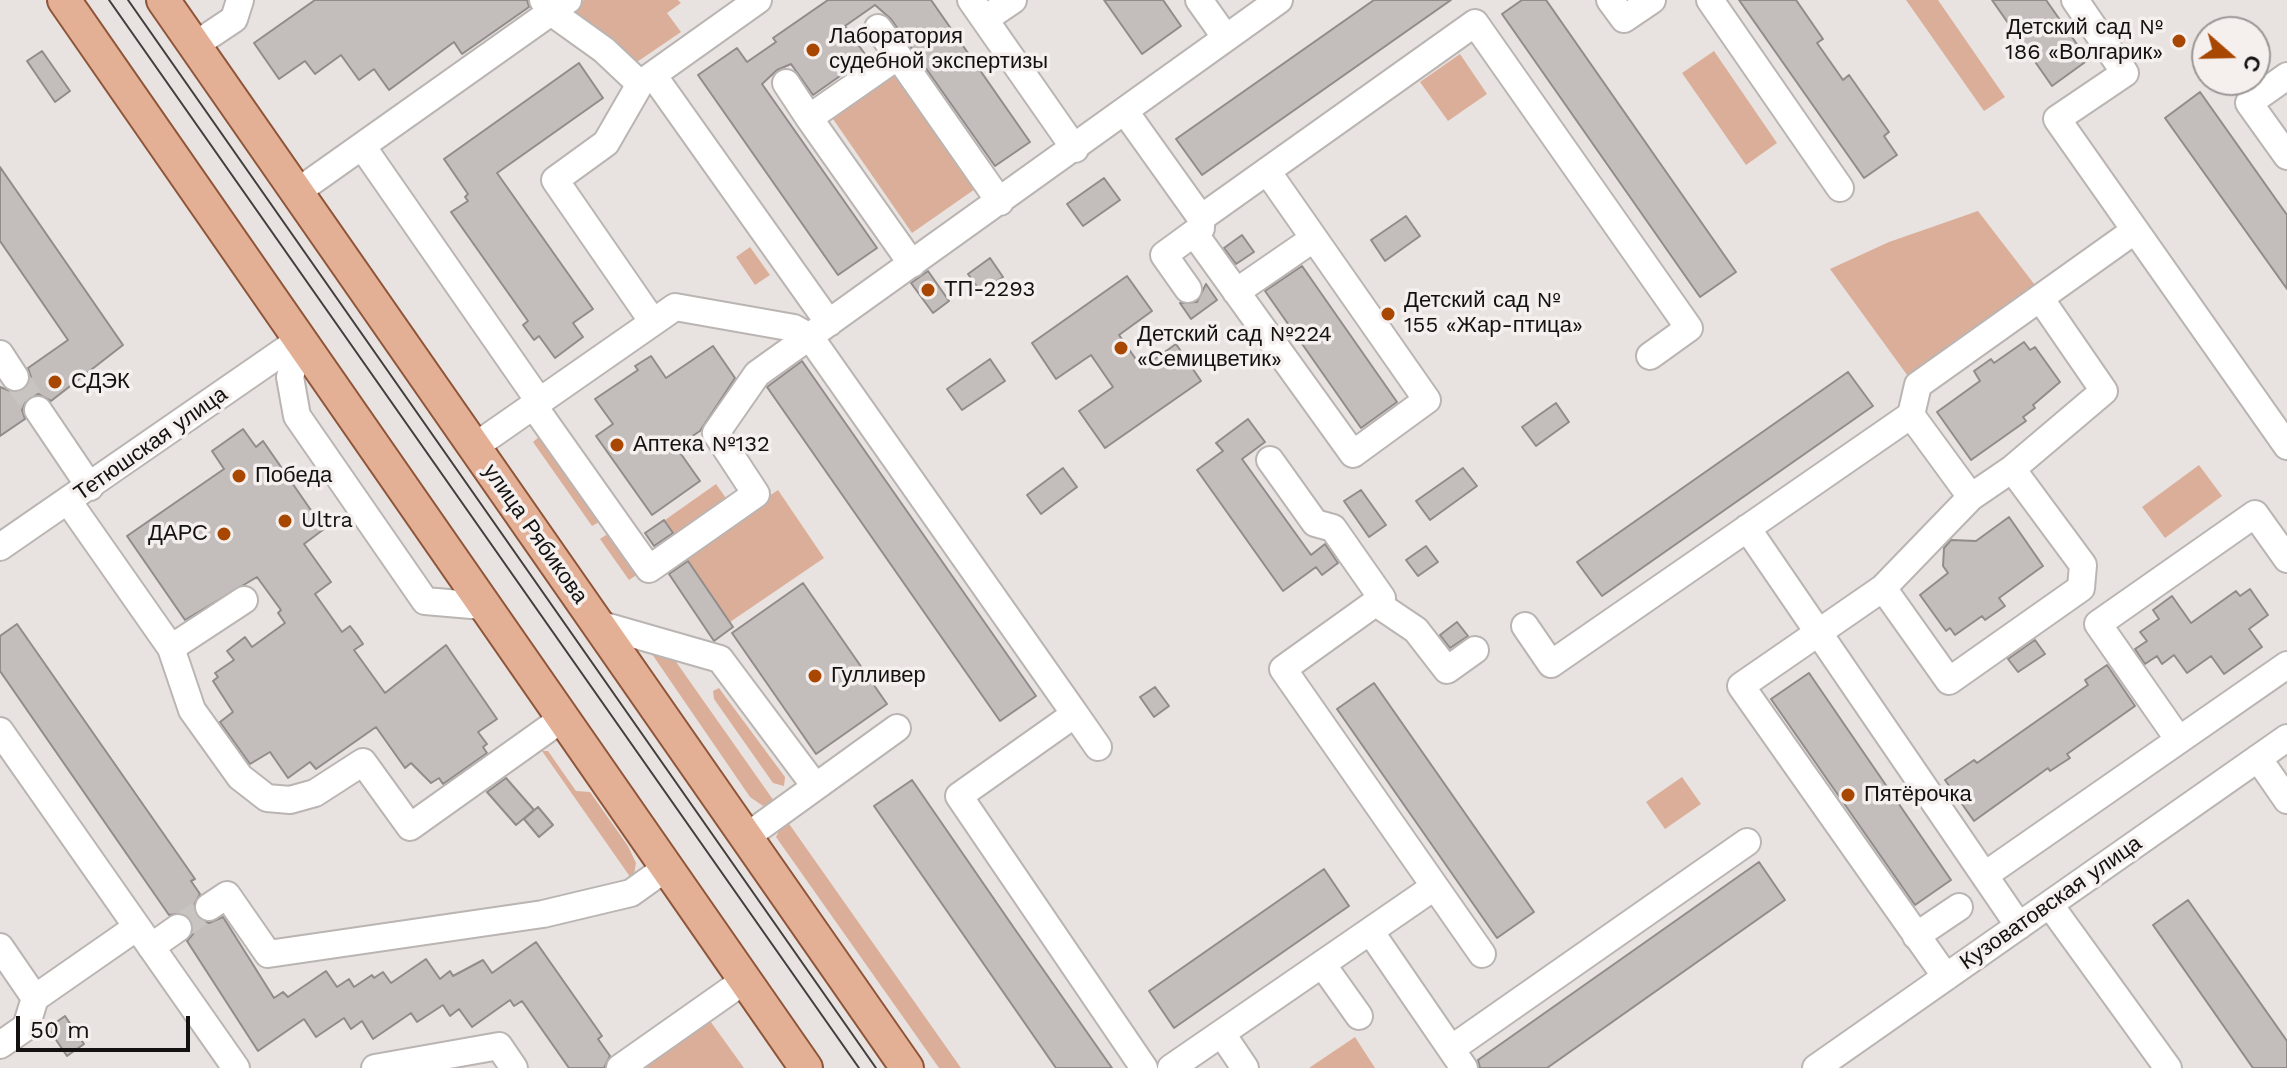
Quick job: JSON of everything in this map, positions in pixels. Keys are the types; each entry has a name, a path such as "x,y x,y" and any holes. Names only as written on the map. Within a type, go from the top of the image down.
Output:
{"main road":[{"path":"64,0 806,1068"},
{"name":"улица Рябикова","path":"163,0 907,1068"}],"street":[{"path":"195,45 234,19 240,0"},
{"path":"1013,0 978,10 1075,149"},
{"path":"1199,0 1226,38"},
{"path":"362,146 649,569 756,494 716,433 757,374 1126,113 1144,96 1279,0"},
{"path":"1610,0 1624,19 1652,0"},
{"path":"1710,0 1840,188"},
{"path":"2075,0 2125,73 2057,119 2287,446"},
{"path":"653,322 555,180 606,143 646,79 747,3"},
{"path":"297,192 554,4 604,50 646,79 820,330 1098,747"},
{"path":"1188,289 1164,255 1267,171 1475,23 1689,328 1650,356"},
{"path":"878,28 1000,202"},
{"path":"809,118 898,56"},
{"path":"2287,76 2249,103 2287,156"},
{"path":"786,83 912,264"},
{"path":"1126,113 1236,292 1353,454 1427,400 1267,171"},
{"path":"1525,626 1551,664 1911,415 1918,385 2134,231"},
{"path":"1236,292 1313,239"},
{"path":"1946,977 1741,686 1883,588 1971,497 2012,469 2104,391 2040,298"},
{"path":"474,447 675,307 820,330"},
{"name":"Тетюшская улица","path":"0,547 301,339"},
{"path":"301,339 290,377 297,416 425,601 483,606"},
{"path":"0,354 15,377"},
{"path":"38,410 79,494 171,648 192,710 240,777 257,793 278,801 301,798 329,785 363,762 410,827 563,718"},
{"path":"1911,415 1971,497"},
{"path":"1270,460 1315,523 1333,528 1382,598 1283,669 1482,954"},
{"path":"1883,588 1949,681 2081,588 2083,565 2012,469"},
{"path":"2179,740 2098,624 2255,514 2287,559"},
{"path":"1747,528 2019,926"},
{"path":"171,648 244,600"},
{"path":"1376,603 1416,630 1447,670 1475,650"},
{"path":"598,624 720,659 815,786"},
{"path":"1985,875 2287,665"},
{"path":"1075,714 959,796 1144,1068"},
{"path":"746,837 897,728"},
{"path":"0,731 144,937 226,1065"},
{"name":"Кузоватовская улица","path":"1816,1068 2287,738"},
{"path":"2258,758 2287,800"},
{"path":"1370,931 1457,1058 1747,842"},
{"path":"209,907 227,895 268,954 543,914 631,893 666,868"},
{"path":"1171,1068 1434,887"},
{"path":"2050,905 2168,1068"},
{"path":"1916,936 1959,907"},
{"path":"0,1045 26,1027 35,998 144,937 178,928"},
{"path":"0,947 35,998"},
{"path":"1322,964 1359,1016"},
{"path":"620,1068 745,980"},
{"path":"1222,1034 1245,1068"},
{"path":"375,1068 499,1046 514,1068"}],"shaded area":[{"path":"584,0 678,0 681,3 667,13 681,32 634,64 570,10"},
{"path":"1906,0 1938,0 2005,97 1984,111"},
{"path":"1714,51 1777,143 1746,165 1682,73"},
{"path":"1460,54 1487,94 1448,121 1420,82"},
{"path":"898,73 978,187 912,233 833,119"},
{"path":"1978,211 2038,289 1910,379 1830,269 1889,242"},
{"path":"750,247 770,275 755,285 736,257"},
{"path":"541,435 601,521 592,526 533,442"},
{"path":"2199,465 2222,496 2165,538 2142,507"},
{"path":"716,484 728,501 676,537 665,520"},
{"path":"778,490 824,558 730,622 684,554"},
{"path":"609,533 638,574 629,580 600,539"},
{"path":"643,641 667,649 774,801 763,806 750,797"},
{"path":"719,688 785,777 784,786 773,783 714,699 713,691"},
{"path":"542,751 548,751 576,791 590,792 628,846 636,863 633,881"},
{"path":"1682,777 1701,804 1665,829 1646,802"},
{"path":"785,818 961,1068 939,1068 776,837"},
{"path":"708,1018 744,1068 639,1068"},
{"path":"1355,1037 1375,1068 1309,1068"}],"building":[{"path":"315,0 527,0 529,7 462,54 454,42 389,90 374,69 359,80 341,55 315,74 305,61 279,79 254,43"},
{"path":"828,0 931,0 1030,142 995,166 891,19 875,5 845,26 867,57 813,95 791,64 777,70 762,84 877,248 838,275 698,75 737,48 747,62 776,42 773,38"},
{"path":"1104,0 1163,0 1181,26 1142,54"},
{"path":"1374,0 1451,0 1202,175 1176,139"},
{"path":"1522,0 1546,0 1736,272 1700,297 1502,14"},
{"path":"1739,0 1796,0 1823,39 1817,43 1843,80 1849,75 1889,132 1884,136 1897,155 1864,178"},
{"path":"1992,0 2046,0 2088,60 2052,86"},
{"path":"42,51 70,91 55,102 27,61"},
{"path":"579,63 603,98 497,173 593,309 573,323 583,337 555,358 539,336 534,340 523,325 528,321 451,212 468,201 465,197 468,194 444,159"},
{"path":"2195,96 2203,96 2287,215 2287,289 2165,118"},
{"path":"0,167 123,345 51,401 38,394 28,397 22,410 25,419 0,436 0,387 15,393 24,390 31,377 28,368 68,340 0,241"},
{"path":"1104,178 1120,200 1083,226 1067,204"},
{"path":"1406,216 1420,236 1385,261 1371,240"},
{"path":"1242,235 1254,252 1236,264 1224,248"},
{"path":"990,258 1003,277 981,292 968,274"},
{"path":"1302,266 1397,402 1361,428 1265,291"},
{"name":"ТП-2293","path":"928,271 949,301 933,313 911,283"},
{"path":"1127,276 1152,311 1119,335 1142,368 1176,344 1201,381 1105,448 1079,411 1113,387 1091,355 1056,379 1032,343"},
{"path":"1206,284 1217,300 1191,319 1180,303 1197,302"},
{"path":"2024,342 2030,350 2035,347 2060,382 2033,405 2035,408 2023,417 2026,421 1971,460 1937,412 1980,381 1974,371 1991,359 1994,363"},
{"path":"713,346 735,378 700,431 676,447 700,481 652,515 596,436 613,424 595,399 638,370 635,366 651,356 666,378"},
{"path":"990,359 1005,381 962,410 947,389"},
{"path":"802,361 1036,696 1000,721 767,387"},
{"path":"1848,372 1873,406 1602,596 1577,562"},
{"path":"1556,403 1569,422 1536,446 1522,427"},
{"path":"1248,419 1265,442 1242,459 1311,555 1325,544 1338,563 1322,575 1316,567 1283,591 1197,470 1223,451 1216,443"},
{"path":"243,429 256,447 263,441 324,529 304,544 331,582 315,594 342,632 350,626 357,635 363,644 354,650 385,693 446,645 497,719 478,732 487,744 483,747 487,753 443,784 439,778 431,783 411,763 405,768 376,727 316,769 310,762 288,778 270,752 250,764 220,722 233,712 213,681 218,677 215,673 234,660 227,651 245,637 252,647 285,623 278,613 281,610 257,577 185,620 127,536 224,469 212,451"},
{"path":"1063,468 1077,487 1041,514 1027,495"},
{"path":"1463,468 1477,486 1430,520 1416,501"},
{"path":"1361,490 1386,525 1369,537 1344,501"},
{"path":"2009,517 2043,566 1999,598 2005,606 1985,620 1982,616 1955,635 1950,628 1946,631 1920,595 1948,573 1943,566 1944,548 1951,540 1976,541"},
{"path":"664,520 673,533 654,546 645,533"},
{"path":"1426,546 1438,562 1418,576 1406,560"},
{"path":"688,561 733,627 714,641 669,574"},
{"name":"Гулливер","path":"803,583 887,704 816,754 732,633"},
{"path":"2250,589 2268,615 2249,629 2262,647 2224,674 2211,656 2187,673 2174,655 2162,664 2157,656 2145,664 2135,649 2147,641 2140,632 2159,619 2153,610 2172,596 2191,623 2236,591 2240,596"},
{"path":"1457,622 1468,636 1450,648 1440,635"},
{"path":"17,624 195,879 191,881 200,894 193,907 196,916 209,923 223,917 274,998 283,992 288,997 326,971 337,987 349,979 354,987 383,972 391,983 426,959 440,979 450,971 453,976 483,960 492,973 536,942 602,1036 598,1039 610,1056 604,1068 569,1068 522,1001 514,1006 510,1000 472,1027 459,1009 450,1016 443,1005 417,1022 411,1013 373,1039 362,1021 351,1029 344,1018 316,1037 304,1019 258,1051 187,941 193,934 191,919 184,913 169,915 0,671 0,636"},
{"path":"2035,640 2045,654 2018,672 2008,659"},
{"path":"2107,665 2135,706 2067,754 2070,758 2050,771 2048,768 1974,821 1945,780 1974,760 1977,763 2088,685 2085,680"},
{"path":"1809,673 1951,880 1915,905 1771,699"},
{"path":"1374,683 1534,912 1497,938 1337,709"},
{"path":"1155,687 1169,706 1154,717 1140,697"},
{"path":"506,778 534,810 516,825 487,792"},
{"path":"912,780 1112,1068 1056,1068 874,806"},
{"path":"538,807 553,825 539,837 524,819"},
{"path":"1759,862 1785,900 1547,1068 1480,1068 1478,1060"},
{"path":"1324,869 1349,906 1174,1028 1149,991"},
{"path":"2188,900 2287,1041 2287,1068 2253,1068 2153,925"},
{"path":"65,1016 84,1044 67,1056 48,1028"}],"tunnel":[{"path":"15,377 38,410"},
{"path":"178,928 209,907"}],"tram line":[{"path":"109,0 859,1068"},
{"path":"128,0 876,1068"}],"place":[{"name":"Детский сад № 186 «Волгарик»","path":"2179,41"},
{"name":"Лаборатория судебной экспертизы","path":"813,50"},
{"name":"ТП-2293","path":"928,290"},
{"name":"Детский сад № 155 «Жар-птица»","path":"1388,314"},
{"name":"Детский сад №224 «Семицветик»","path":"1121,348"},
{"name":"СДЭК","path":"55,382"},
{"name":"Аптека №132","path":"617,445"},
{"name":"Победа","path":"239,476"},
{"name":"Ultra","path":"285,521"},
{"name":"ДАРС","path":"224,534"},
{"name":"Гулливер","path":"815,676"},
{"name":"Пятёрочка","path":"1848,795"}]}
